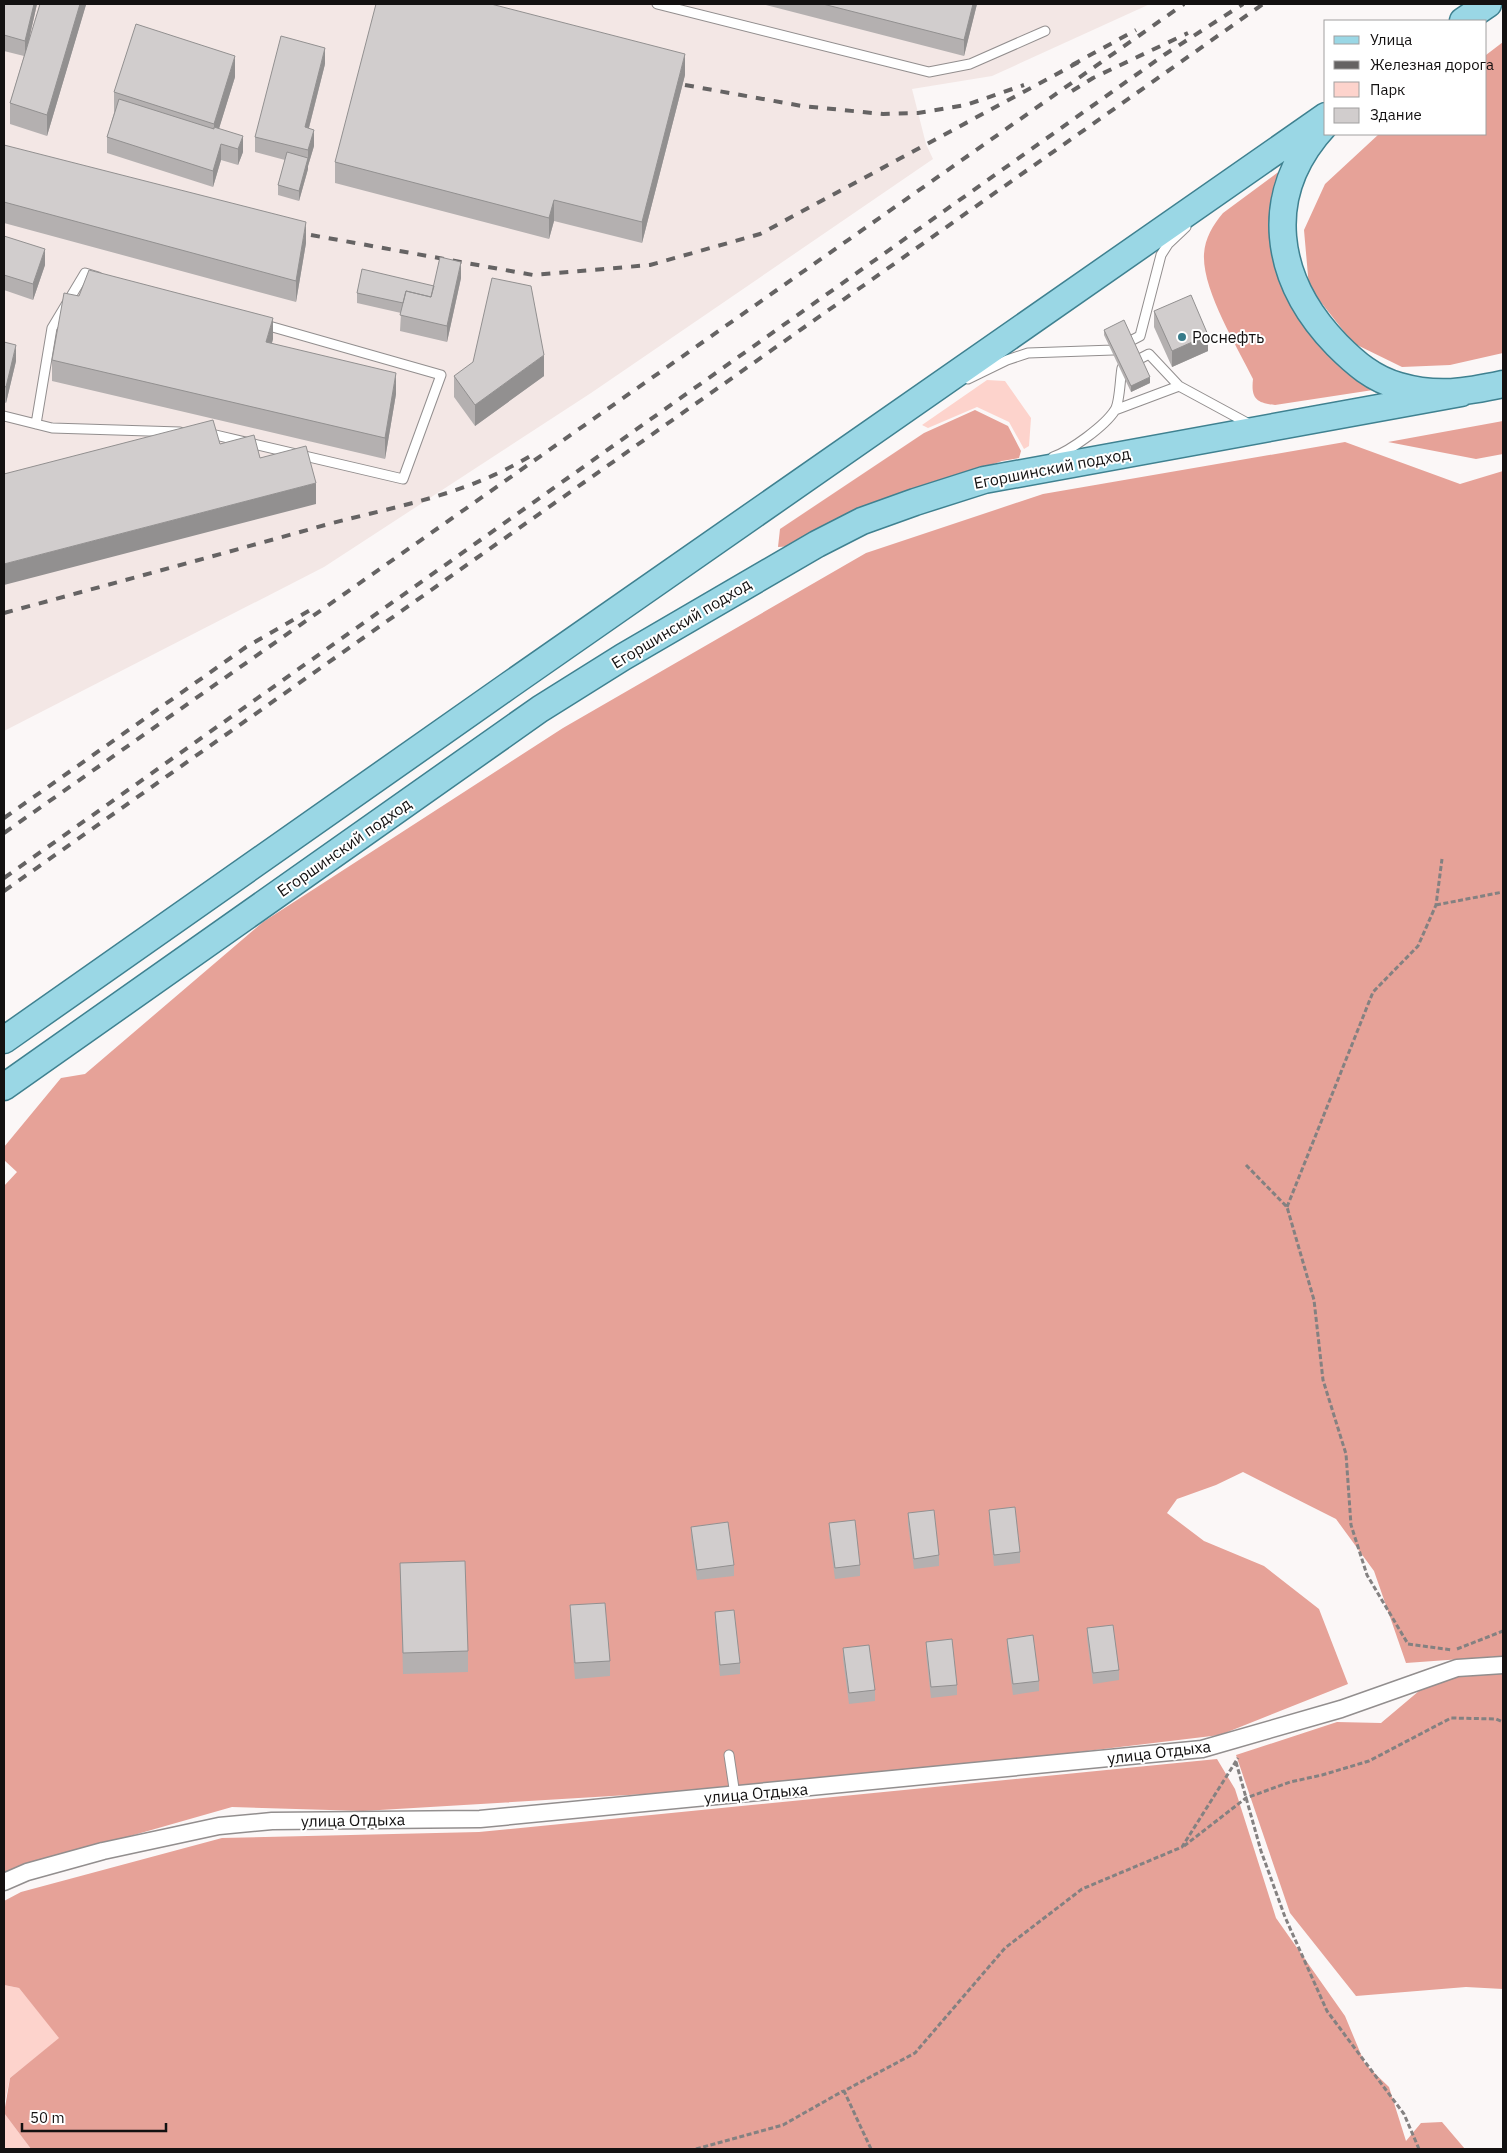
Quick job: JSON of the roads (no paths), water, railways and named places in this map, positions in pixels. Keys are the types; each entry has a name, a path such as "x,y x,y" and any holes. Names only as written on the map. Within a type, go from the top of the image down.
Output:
{"main road":[{"path":"1464,20 1488,4"},
{"path":"4,1040 1324,117"},
{"path":"1324,128 1299,162 1285,200 1282,223 1288,270 1312,316 1361,368 1376,378 1398,386 1419,391 1461,393 1503,384"},
{"name":"Егоршинский подход","path":"4,1087 540,709 623,656 720,599 862,521 984,480 1461,393"}],"street":[{"name":"улица Отдыха","path":"4,1882 27,1872 103,1851 219,1826 272,1822 480,1819 1202,1749 1341,1709 1457,1668 1503,1665"}],"lane":[{"path":"657,4 929,72 970,64 1045,31"},
{"path":"963,382 994,366 1028,353 1113,350 1140,336 1161,254 1168,244 1190,222 1204,200"},
{"path":"36,424 52,328 85,273 104,279"},
{"path":"4,416 52,428 197,433 403,479 441,375 248,320"},
{"path":"1116,410 1122,368 1149,354 1179,386 1258,429"},
{"path":"984,480 1008,470 1055,456 1092,433 1116,410 1179,386"},
{"path":"837,456 896,424 947,392"},
{"path":"729,1755 735,1795"}],"railway":[{"path":"4,833 1184,4"},
{"path":"4,878 1164,55 1243,4"},
{"path":"4,891 1263,4"},
{"path":"1072,65 1136,30"},
{"path":"1072,91 1093,78 1188,33"},
{"path":"311,235 533,275 650,265 760,234 1079,62"},
{"path":"685,85 802,106 883,114 918,113 966,105 1024,85"},
{"path":"4,613 431,498 482,480 532,455"},
{"path":"4,818 246,647 312,609"}],"place":[{"name":"Роснефть","path":"1182,337"}]}
